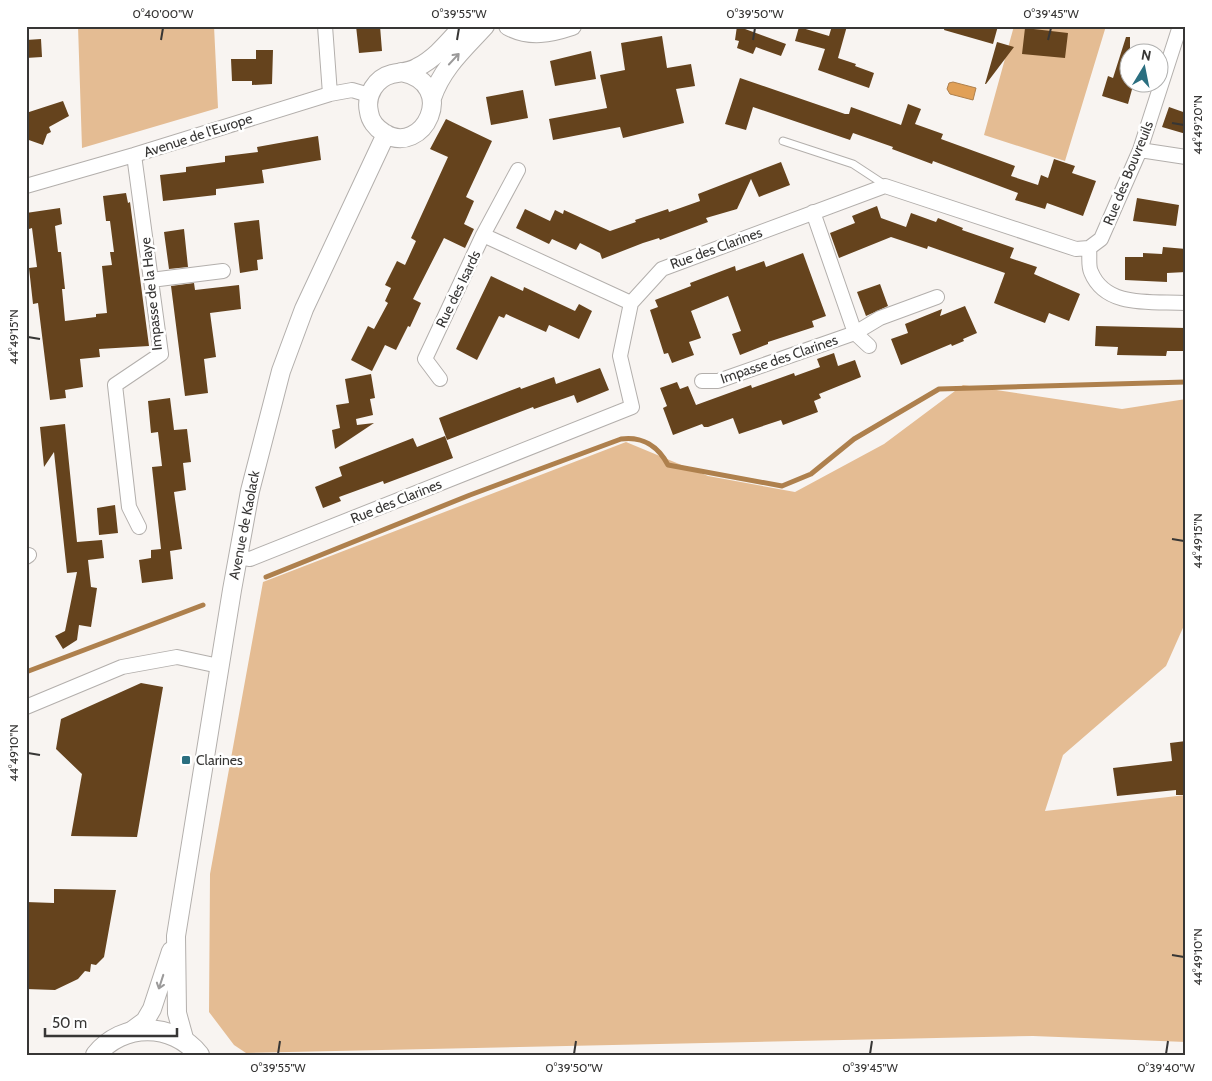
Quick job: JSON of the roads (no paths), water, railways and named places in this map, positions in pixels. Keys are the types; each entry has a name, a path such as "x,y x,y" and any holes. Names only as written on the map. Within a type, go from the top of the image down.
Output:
{"main road":[{"path":"96,1055 108,1042 130,1032 149,1030 168,1033 192,1048"}],"street":[{"path":"326,26 330,94"},
{"path":"464,28 435,56 417,68 382,78 369,95 369,114 373,122 386,134 407,137 424,127 431,114 432,98 438,80 448,66 485,26"},
{"path":"508,26 531,34 550,33 572,26"},
{"name":"Rue des Bouvreuils","path":"1090,248 1101,239 1140,150 1180,26"},
{"path":"401,72 421,80 432,98"},
{"name":"Avenue de l'Europe","path":"26,186 134,155 330,94 352,90 369,95"},
{"name":"Avenue de Kaolack","path":"130,1032 145,1021 152,1009 176,936 219,666 250,490 280,371 304,309 386,134"},
{"path":"1140,150 1186,157"},
{"name":"Impasse de la Haye","path":"134,155 161,354 115,385 129,507 139,527"},
{"path":"483,235 518,170"},
{"path":"885,186 1076,250 1090,248 1090,271 1103,289 1120,300 1186,303"},
{"name":"Rue des Clarines","path":"238,557 250,559 632,407 620,356 630,303 662,269 885,186"},
{"name":"Impasse des Clarines","path":"813,212 855,332 868,346"},
{"name":"Rue des Isards","path":"440,379 425,359 483,235 630,303"},
{"path":"151,280 224,272"},
{"name":"Impasse des Clarines","path":"702,381 718,381 855,332 880,318 937,297"},
{"path":"26,707 122,667 177,657 219,666"},
{"name":"Avenue de Kaolack","path":"176,936 177,1014 192,1048"}],"lane":[{"path":"783,140 853,164 885,186"}],"waterway":[{"path":"266,577 470,495 621,439 636,439 649,444 659,452 668,465 782,486 811,474 854,439 939,389 1186,382"},
{"path":"26,672 203,605"}],"place":[{"name":"Clarines","path":"186,760"}]}
